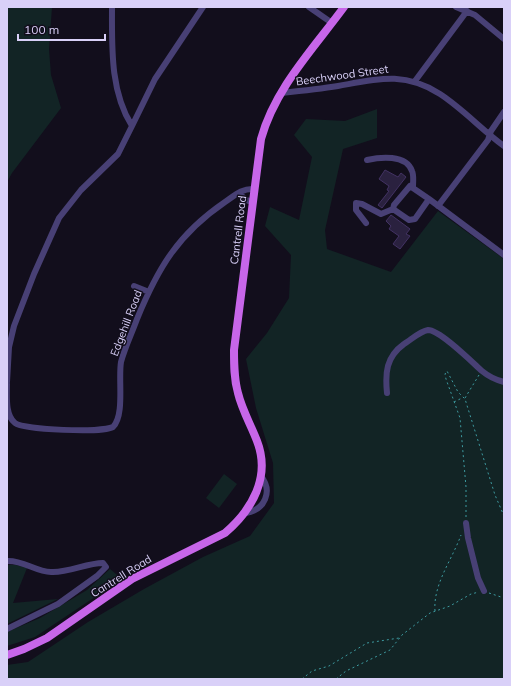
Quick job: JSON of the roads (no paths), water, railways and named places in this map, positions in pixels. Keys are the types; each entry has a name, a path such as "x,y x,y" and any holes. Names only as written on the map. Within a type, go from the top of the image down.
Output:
{"main road":[{"name":"Cantrell Road","path":"7,655 47,638 132,579 225,533 246,513 255,498 261,476 261,457 258,443 238,394 234,366 235,335 254,189 264,127 281,93 344,7"}],"street":[{"path":"112,7 116,85 123,110 132,126"},
{"name":"Edgehill Road","path":"203,7 155,79 118,154 81,190 59,218 14,326 9,346 7,383 9,415 18,425 78,430 100,430 113,427 118,418 120,375 124,351 159,271 183,237 214,209 246,189 254,189"},
{"path":"309,7 332,23"},
{"path":"456,7 467,11 504,39"},
{"path":"415,81 467,11"},
{"name":"Beechwood Street","path":"281,93 383,78 396,78 415,81 445,98 504,146"},
{"path":"438,206 488,140 504,112"},
{"path":"367,160 380,157 392,158 409,165 413,172 413,187"},
{"path":"366,223 356,210 356,203 362,204 381,214 393,209 408,187 413,187 503,253"},
{"path":"239,193 246,200 253,202"},
{"path":"393,209 407,220 412,220 429,199"},
{"path":"134,286 149,292"},
{"path":"387,393 386,366 392,355 421,333 428,330 438,334 454,345 482,370 503,381"},
{"path":"466,523 468,538 478,578 484,591"},
{"path":"7,561 21,562 41,570 51,572 70,570 98,563 103,563 106,567 97,576 58,604 7,629"}]}
